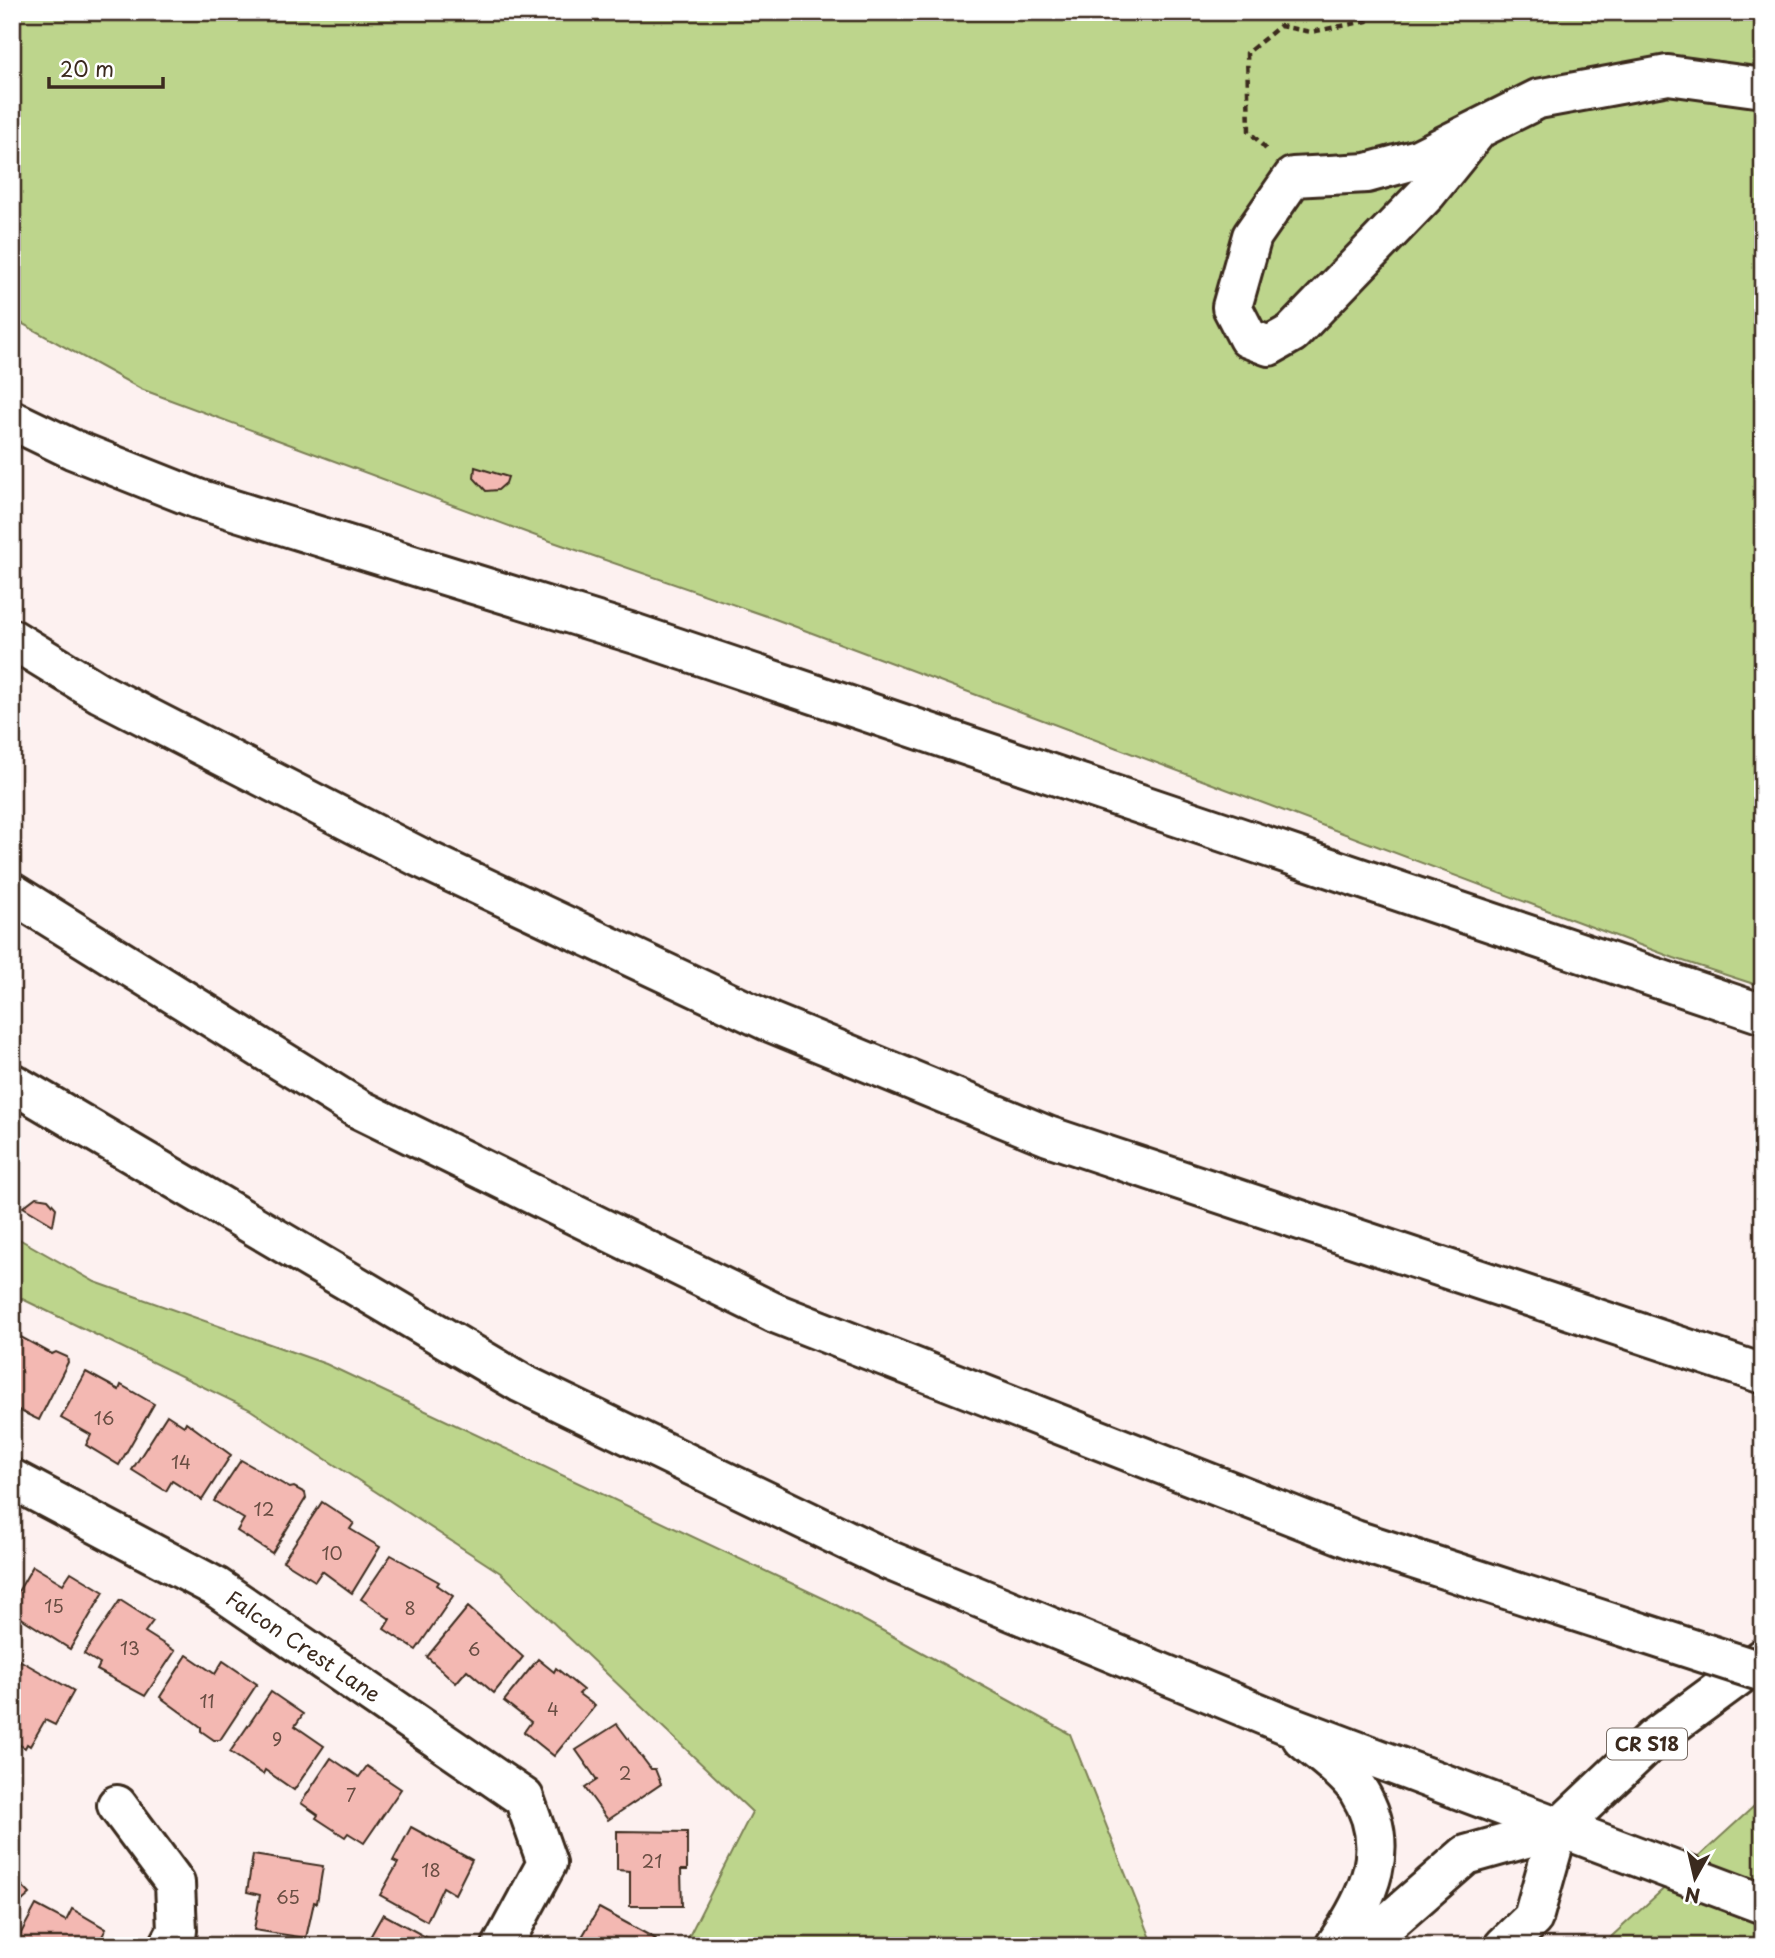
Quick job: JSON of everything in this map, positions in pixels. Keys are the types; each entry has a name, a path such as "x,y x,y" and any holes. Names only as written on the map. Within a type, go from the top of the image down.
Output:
{"main road":[{"path":"1477,131 1427,193 1293,333 1269,346 1248,338 1232,307 1252,236 1293,177 1367,173 1418,159 1538,99 1668,75 1763,88"},
{"path":"12,420 72,449 198,499 636,634 1763,1014"},
{"path":"12,639 100,693 419,858 770,1022 1048,1136 1763,1374"},
{"path":"12,893 357,1108 775,1313 1355,1541 1763,1672"},
{"path":"12,1083 521,1383 888,1560 1288,1725 1558,1829 1763,1904"},
{"name":"Falcon Crest Lane","path":"12,1479 216,1587 524,1798 547,1863 502,1946"},
{"name":"CR S18","path":"1362,1946 1466,1855 1558,1829 1653,1739 1763,1658"},
{"path":"1288,1725 1357,1788 1376,1827 1371,1886 1335,1946"},
{"path":"117,1805 175,1883 177,1931 169,1946"},
{"path":"1504,1946 1533,1918 1558,1829"}],"path":[{"path":"1293,177 1249,131 1247,53 1280,26 1311,32 1367,21 1371,12"}],"green space":[{"path":"12,12 1763,12 1763,987 1674,958 775,619 536,536 141,389 12,318"},
{"path":"12,1235 95,1282 326,1364 827,1600 1070,1734 1154,1946 684,1946 752,1812 502,1574 249,1409 12,1294"},
{"path":"1763,1798 1763,1946 1601,1946"}],"building":[{"path":"475,467 508,477 506,483 498,490 486,491 474,478"},
{"path":"36,1197 48,1199 56,1208 53,1225 23,1207"},
{"path":"12,1336 19,1340 21,1337 52,1354 56,1352 67,1357 68,1362 39,1420 12,1407"},
{"path":"86,1372 119,1390 121,1385 154,1404 119,1465 86,1445 91,1435 61,1418"},
{"path":"167,1415 184,1426 186,1422 231,1455 202,1500 172,1481 166,1491 132,1470"},
{"path":"241,1460 290,1488 294,1487 305,1493 306,1498 272,1553 237,1531 244,1519 214,1501"},
{"path":"322,1502 354,1523 350,1529 380,1547 352,1593 322,1571 315,1581 283,1561"},
{"path":"391,1555 439,1582 437,1585 453,1596 416,1650 384,1629 390,1619 361,1599"},
{"path":"33,1566 63,1584 71,1572 104,1592 70,1649 12,1612 12,1602"},
{"path":"120,1600 153,1621 145,1632 175,1651 145,1696 97,1670 100,1664 84,1654"},
{"path":"468,1607 523,1657 494,1693 467,1670 456,1683 427,1657"},
{"path":"187,1655 215,1674 223,1661 257,1684 220,1740 214,1740 201,1731 201,1727 160,1697"},
{"path":"12,1656 74,1691 55,1725 45,1720 30,1746 27,1744 25,1748 12,1741"},
{"path":"538,1659 554,1672 556,1668 583,1690 579,1694 595,1706 554,1756 524,1732 531,1722 504,1701"},
{"path":"271,1692 303,1714 295,1726 324,1746 294,1790 265,1770 263,1774 230,1752"},
{"path":"617,1724 651,1769 655,1769 661,1784 608,1820 585,1788 597,1780 576,1750"},
{"path":"331,1758 359,1777 367,1766 401,1789 364,1843 348,1833 345,1837 316,1818 318,1815 301,1803"},
{"path":"411,1827 472,1860 455,1894 443,1887 427,1921 380,1895 398,1863 393,1861"},
{"path":"617,1831 687,1832 687,1870 681,1870 682,1906 630,1906 630,1871 617,1870"},
{"path":"253,1855 323,1866 317,1903 314,1902 306,1938 254,1930 260,1895 247,1892"},
{"path":"12,1875 30,1894 12,1910"},
{"path":"36,1905 66,1921 72,1909 106,1929 97,1946 14,1946"},
{"path":"599,1908 656,1939 652,1946 586,1946 579,1942"},
{"path":"383,1914 439,1944 365,1946"}]}
